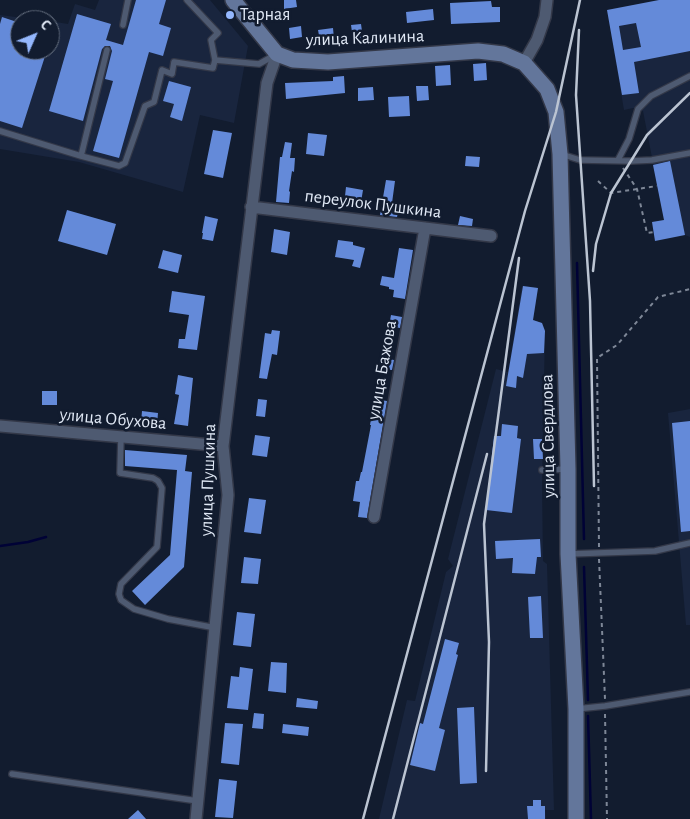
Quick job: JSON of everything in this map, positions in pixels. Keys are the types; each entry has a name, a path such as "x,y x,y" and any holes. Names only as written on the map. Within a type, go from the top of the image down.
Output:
{"main road":[{"path":"232,0 277,54"},
{"name":"улица Калинина","path":"277,54 293,60 328,62 478,51 503,54 524,63"},
{"name":"улица Свердлова","path":"524,63 541,82 550,96 556,112 560,154 568,469 568,554 576,709 576,819"}],"street":[{"path":"524,63 538,40 545,18 547,0"},
{"name":"улица Пушкина","path":"196,819 228,495 223,446 267,84 277,54"},
{"name":"переулок Пушкина","path":"251,207 491,236"},
{"name":"улица Бажова","path":"374,517 425,228"},
{"name":"улица Обухова","path":"0,426 223,446"}],"lane":[{"path":"123,25 128,0"},
{"path":"0,131 119,166 125,163 144,106 154,102 162,70 172,74 174,62 213,68 215,60 211,40 218,33 188,0"},
{"path":"81,156 107,50"},
{"path":"215,60 259,64 277,54"},
{"path":"618,160 629,139 638,109 651,96 690,76"},
{"path":"560,154 580,160 652,160 690,153"},
{"path":"121,437 120,472 153,478 158,480 162,488 157,546 121,584 119,594 121,600 134,609 168,619 216,628"},
{"path":"542,470 568,469"},
{"path":"568,554 654,551 690,543"},
{"path":"576,709 690,692"},
{"path":"12,774 198,801"}],"path":[{"path":"618,160 637,189 647,233 654,232"},
{"path":"598,181 612,193 657,186"},
{"path":"607,819 599,552 597,358 617,345 658,297 690,289"}],"shaded area":[{"path":"99,0 210,0 248,46 234,123 200,115 183,192 79,162 0,149 0,15 10,16 10,60 60,60 60,23 68,24 75,4 95,10"},
{"path":"690,0 690,237 685,235 683,226 666,230 643,111 633,108 624,110 607,10"},
{"path":"522,286 538,288 533,320 542,323 545,330 542,484 543,561 547,564 554,810 545,810 546,819 379,819 407,700 415,701 446,572 453,566 448,559 496,369 508,372"},
{"path":"690,409 690,625 686,625 668,413"}],"building":[{"path":"136,0 166,0 159,24 171,28 163,56 149,52 119,158 93,151 113,81 105,79 112,51 110,46 105,46 102,49 83,121 49,111 77,14 111,24 106,40 123,45"},
{"path":"284,0 296,0 297,7 284,9"},
{"path":"659,0 690,0 690,51 634,62 639,93 622,95 607,10","holes":["636,23 641,47 623,50 619,26"]},
{"path":"491,1 492,7 500,7 500,22 451,24 450,3"},
{"path":"433,9 434,20 407,23 406,12"},
{"path":"2,17 10,20 10,60 44,60 22,128 0,121 0,24"},
{"path":"361,24 363,38 353,39 351,25"},
{"path":"301,26 302,37 290,39 289,28"},
{"path":"333,28 334,39 320,41 318,30"},
{"path":"486,63 487,80 474,81 473,64"},
{"path":"450,65 451,85 436,86 435,66"},
{"path":"344,76 345,93 286,99 285,83 333,81 333,77"},
{"path":"169,81 191,87 182,121 170,117 174,104 163,101"},
{"path":"416,86 428,86 429,100 417,101"},
{"path":"373,87 374,100 358,101 358,88"},
{"path":"409,96 410,116 389,117 388,97"},
{"path":"213,130 232,133 223,178 204,174"},
{"path":"308,133 327,135 324,156 306,154"},
{"path":"285,142 292,143 290,158 295,158 294,172 292,171 289,191 289,203 276,202 280,157 282,157"},
{"path":"466,156 480,157 479,167 465,166"},
{"path":"670,161 685,235 655,241 652,222 664,220 653,165"},
{"path":"386,180 395,181 392,203 400,204 397,217 380,215"},
{"path":"346,187 363,190 360,208 344,205"},
{"path":"67,210 116,224 107,255 58,241"},
{"path":"205,216 218,219 213,241 202,239"},
{"path":"460,216 473,219 472,226 458,225"},
{"path":"274,229 290,232 287,255 271,252"},
{"path":"338,240 353,242 353,245 365,248 360,268 352,266 354,260 335,257"},
{"path":"399,248 413,250 405,299 393,297 394,290 380,285 382,276 394,278"},
{"path":"163,250 182,255 178,273 158,268"},
{"path":"523,286 538,288 533,320 542,323 545,331 544,353 527,354 523,378 517,376 516,388 506,386"},
{"path":"172,291 205,296 197,350 178,348 179,339 185,339 189,315 169,312"},
{"path":"391,315 402,317 400,328 389,326"},
{"path":"272,330 280,331 277,355 272,354 267,379 259,378 265,333 271,334"},
{"path":"383,358 394,360 392,370 382,369"},
{"path":"178,375 193,378 188,426 174,424 179,395 175,394"},
{"path":"42,391 57,391 57,405 42,405"},
{"path":"258,399 267,400 265,417 256,416"},
{"path":"374,399 387,401 367,518 358,517 360,502 353,501 356,481 359,481 362,472"},
{"path":"142,411 158,413 157,425 141,423"},
{"path":"690,421 690,531 681,532 672,423"},
{"path":"502,424 518,426 517,438 521,439 512,513 486,510 494,436 501,436"},
{"path":"255,435 270,437 267,457 252,455"},
{"path":"533,439 542,439 543,459 534,459"},
{"path":"125,450 187,455 185,471 192,472 184,567 145,605 132,591 170,555 177,470 125,466"},
{"path":"249,498 266,500 261,534 244,532"},
{"path":"540,539 541,557 537,557 535,574 512,573 513,558 496,559 495,541"},
{"path":"244,557 261,559 258,584 241,583"},
{"path":"541,596 543,638 530,638 528,597"},
{"path":"237,612 255,614 251,647 233,645"},
{"path":"445,639 459,643 456,654 458,655 439,728 445,730 435,771 410,765 420,723 423,724"},
{"path":"271,662 287,663 286,693 268,691"},
{"path":"240,667 253,669 248,710 227,708 231,676 239,677"},
{"path":"297,698 318,701 317,709 296,707"},
{"path":"474,707 477,783 460,784 457,708"},
{"path":"254,713 264,714 263,729 252,728"},
{"path":"225,723 243,724 239,765 221,763"},
{"path":"283,724 309,727 308,736 282,733"},
{"path":"219,779 237,781 233,818 215,817"},
{"path":"533,800 541,800 541,806 545,806 545,819 528,819 527,806 533,806"},
{"path":"138,810 146,819 128,819"}],"waterway":[{"path":"577,263 584,539"},
{"path":"0,546 46,537"},
{"path":"584,567 588,700"},
{"path":"588,716 591,819"}],"railway":[{"path":"363,819 525,211 556,112 580,0"},
{"path":"579,30 576,95 590,301 594,486"},
{"path":"593,271 596,244 611,193 647,135 690,93"},
{"path":"486,771 489,642 484,524 519,258"},
{"path":"393,819 487,454"}],"place":[{"name":"Тарная","path":"230,15"}]}
